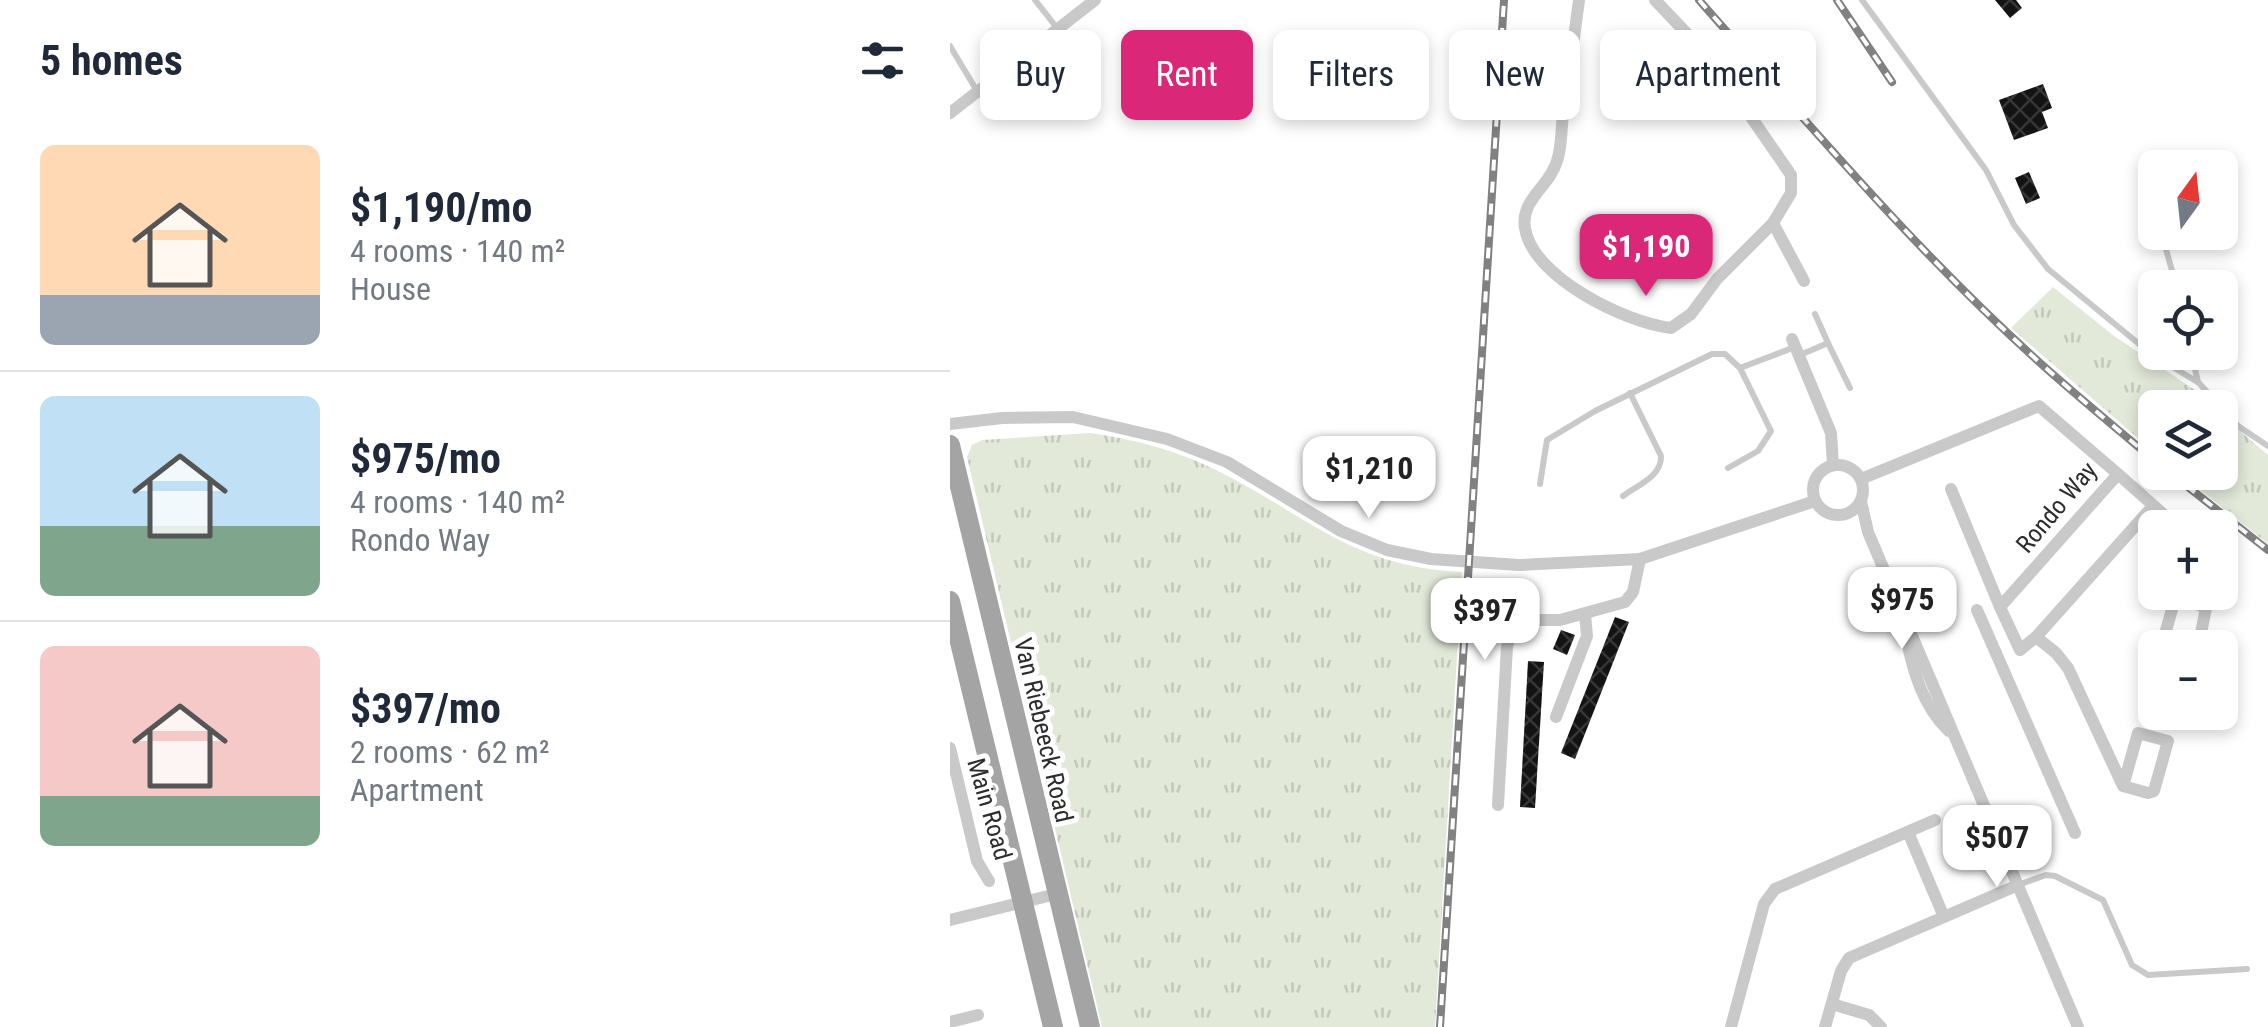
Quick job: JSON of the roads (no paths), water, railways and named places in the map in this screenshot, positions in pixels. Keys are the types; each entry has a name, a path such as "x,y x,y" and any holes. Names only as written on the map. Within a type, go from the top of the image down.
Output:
{"main road":[{"name":"Van Riebeeck Road","path":"950,445 1090,1027"},
{"path":"950,601 1053,1027"}],"street":[{"path":"950,113 1095,0"},
{"path":"1579,0 1558,158 1544,186 1529,202 1524,221 1530,243 1584,298 1671,328 1686,320 1717,280 1773,223 1791,193 1791,175 1711,59 1655,0"},
{"path":"1773,223 1804,281"},
{"path":"1796,347 1831,432 1834,466"},
{"name":"Rondo Way","path":"1861,480 2040,406 2118,474 2000,607 1951,488"},
{"path":"950,424 1002,418 1073,417 1167,439 1226,462 1341,531 1404,554 1519,565 1640,559 1815,501"},
{"path":"1861,500 1855,510 1830,514 1815,501 1813,488 1817,476 1834,466 1852,469 1861,480 1868,532 2078,1027"},
{"path":"2118,474 2158,510"},
{"path":"1999,660 2036,638 2153,506"},
{"path":"1846,514 1868,532"},
{"path":"1498,806 1510,629 1519,620 1560,620 1630,598 1640,559"},
{"path":"2000,607 2020,650"},
{"path":"1977,610 2075,833"},
{"path":"1556,717 1587,636 1584,614"},
{"path":"2036,638 2068,668 2123,786"},
{"path":"2138,734 2168,741 2152,792 2123,786 2138,734"},
{"name":"Main Road","path":"950,748 977,861 989,881"},
{"path":"1731,1027 1768,896 1775,889 1935,820"},
{"path":"1908,832 1944,916"},
{"path":"1825,1027 1840,971 1849,958 2018,885"},
{"path":"950,920 1056,894"},
{"path":"1832,1004 1870,1015 1881,1027"},
{"path":"950,1024 978,1014"}],"lane":[{"path":"1036,0 1058,29"},
{"path":"1862,0 1986,170 2014,225 2048,269 2102,317 2199,383 2238,426 2268,446"},
{"path":"950,46 978,92"},
{"path":"1815,314 1850,388"},
{"path":"1740,368 1796,347 1828,343"},
{"path":"1540,484 1545,444 1551,436 1712,354 1725,354 1740,368 1771,431 1758,451 1728,468"},
{"path":"2195,370 2199,383"},
{"path":"1623,496 1657,472 1662,464 1630,393"},
{"path":"2018,885 2046,875 2055,876 2102,900 2138,971 2148,974 2247,969"}],"railway":[{"path":"1440,1027 1504,0"},
{"path":"1699,0 1871,194 1961,288 2138,447"},
{"path":"1837,0 1892,82"},
{"path":"2192,490 2268,550"}]}
